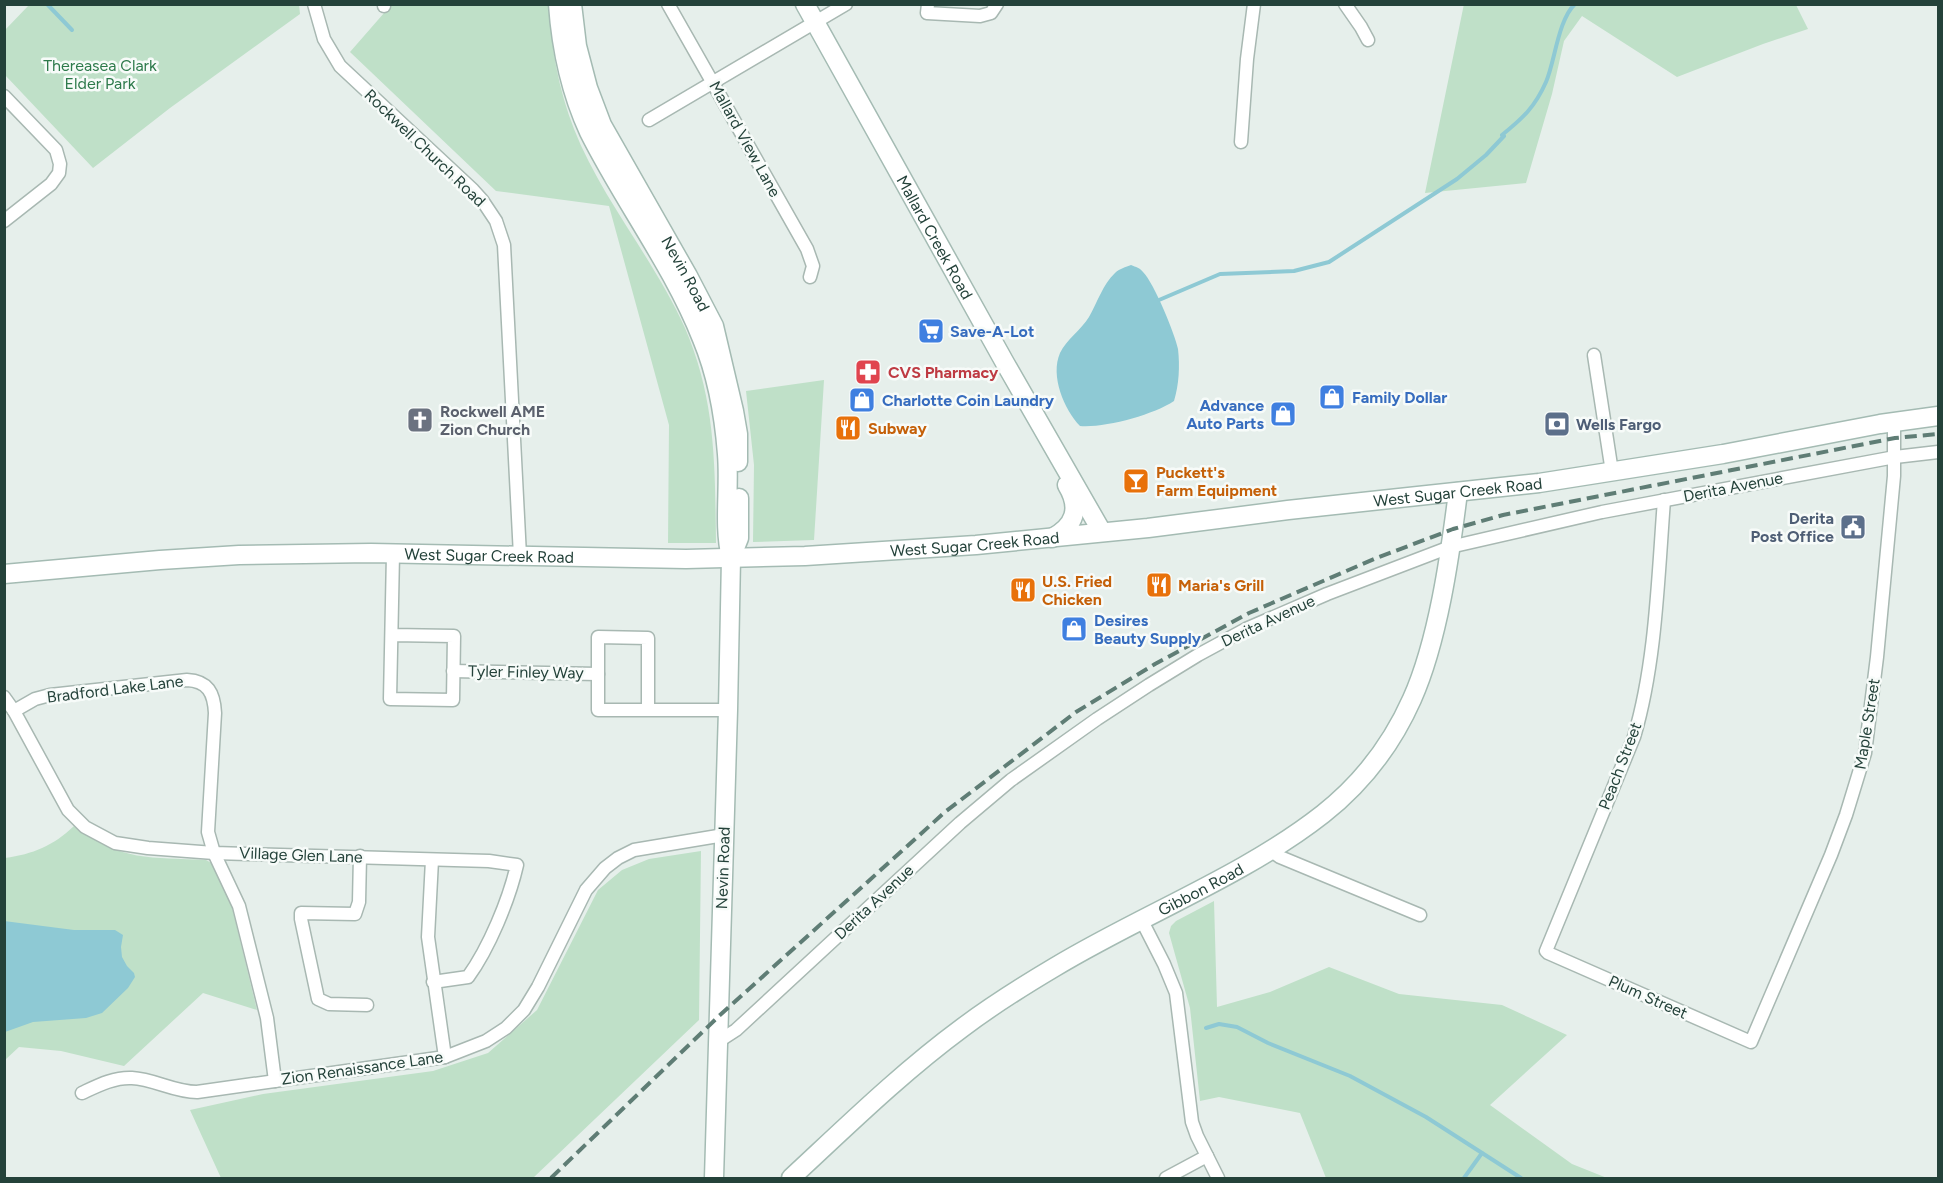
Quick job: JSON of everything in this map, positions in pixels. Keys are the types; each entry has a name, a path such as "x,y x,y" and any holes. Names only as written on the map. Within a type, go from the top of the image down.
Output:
{"main road":[{"name":"Nevin Road","path":"558,4 563,48 574,92 589,131 676,283 703,340 721,402 727,455 726,538 731,558 714,1179"},
{"name":"Nevin Road","path":"572,4 582,67 602,125 714,326 730,388 738,434 739,538 731,558"},
{"name":"Mallard Creek Road","path":"805,4 1016,383 1102,532"},
{"path":"1016,383 1016,396 1071,491 1074,504 1071,522 1063,532 1052,537"},
{"name":"West Sugar Creek Road","path":"4,574 200,557 393,554 686,559 887,552 1211,521 1288,510 1458,492 1612,472 1938,416"},
{"name":"Gibbon Road","path":"791,1179 907,1072 960,1029 1056,966 1270,850 1323,814 1349,790 1385,748 1399,726 1425,664 1438,611 1458,492"}],"street":[{"name":"Rockwell Church Road","path":"314,4 324,39 340,66 473,190 487,207 502,237 512,378 520,556"},
{"name":"Mallard View Lane","path":"668,4 807,249 813,266 810,277"},
{"path":"649,120 846,4"},
{"path":"928,4 927,13 980,16 991,13 997,4"},
{"path":"1241,142 1246,59 1254,4"},
{"path":"1345,4 1362,27 1368,40"},
{"path":"4,96 56,150 60,164 59,173 51,184 4,221"},
{"path":"1594,355 1612,472"},
{"name":"Maple Street","path":"1751,1042 1831,855 1865,753 1877,657 1895,458 1894,422"},
{"name":"Derita Avenue","path":"719,1041 736,1030 960,823 1011,780 1097,719 1198,655 1246,629 1327,594 1450,547 1538,525 1664,500 1938,452"},
{"name":"Peach Street","path":"1546,951 1634,737 1640,716 1652,634 1664,500"},
{"path":"392,635 454,636 453,700 390,699 393,554"},
{"path":"648,710 648,638 598,638 598,710 648,710 728,710"},
{"name":"Tyler Finley Way","path":"453,671 598,674"},
{"name":"Bradford Lake Lane","path":"14,711 35,699 50,695 187,680 196,680 204,684 214,699 208,832 214,853 239,906 267,1018 275,1081"},
{"name":"Village Glen Lane","path":"4,697 14,711 60,798 75,818 104,839 125,845 214,853 489,861 517,865 512,888 478,963 468,977 433,982"},
{"name":"Zion Renaissance Lane","path":"82,1093 101,1084 129,1078 186,1092 275,1081 445,1057 486,1041 506,1028 524,1010 538,987 586,890 605,868 634,850 724,835"},
{"path":"1270,850 1280,857 1420,915"},
{"path":"360,856 359,902 355,914 302,913 301,919 318,999 329,1004 368,1005"},
{"path":"432,860 428,938 445,1057"},
{"path":"1141,919 1176,993 1192,1122 1218,1179"},
{"name":"Plum Street","path":"1546,951 1751,1042"},
{"path":"1166,1179 1207,1156"}],"green space":[{"name":"Thereasea Clark Elder Park","path":"299,4 300,14 170,108 93,168 5,75 5,30 29,5"},
{"path":"1464,4 1796,5 1808,29 1677,77 1582,16 1564,41 1552,94 1526,183 1425,193"},
{"path":"391,5 550,5 556,68 574,129 598,180 672,302 695,355 703,381 712,434 716,543 668,543 669,425 609,206 496,191 350,52"},
{"path":"824,380 814,540 753,542 754,465 746,391"},
{"path":"74,826 91,838 122,852 152,857 206,860 215,865 231,903 257,1010 203,993 124,1066 61,1051 19,1047 5,1060 5,858 42,848"},
{"path":"701,851 699,1020 533,1178 221,1178 190,1110 263,1094 433,1071 488,1053 537,1010 598,890 622,870 649,859"},
{"path":"1214,901 1217,1007 1270,992 1329,967 1399,994 1502,1005 1567,1035 1490,1105 1572,1164 1607,1178 1326,1178 1300,1113 1219,1097 1200,1101 1190,1008 1169,933 1176,921"}],"water":[{"path":"1131,265 1142,271 1148,278 1164,309 1176,342 1179,369 1174,401 1154,411 1128,419 1102,425 1080,426 1069,411 1060,392 1057,362 1066,344 1089,317 1111,277 1118,270"},
{"path":"4,921 74,930 115,930 123,935 122,957 135,977 128,988 102,1013 86,1018 33,1022 5,1032"}],"waterway":[{"path":"47,4 72,30"},
{"path":"1159,300 1220,274 1294,271 1329,262 1457,179 1486,155 1504,136 1502,135 1528,112 1546,82 1565,20 1575,4"},
{"path":"1206,1028 1219,1024 1237,1027 1268,1043 1350,1076 1426,1117 1521,1178"},
{"path":"1464,1178 1482,1153"}],"railway":[{"path":"551,1178 719,1016 945,812 1076,712 1155,664 1249,613 1374,559 1453,529 1503,515 1895,438 1938,434"}],"place":[{"name":"Save-A-Lot","path":"931,331"},
{"name":"CVS Pharmacy","path":"868,372"},
{"name":"Family Dollar","path":"1332,397"},
{"name":"Charlotte Coin Laundry","path":"862,400"},
{"name":"Advance Auto Parts","path":"1283,414"},
{"name":"Rockwell AME Zion Church","path":"420,420"},
{"name":"Wells Fargo","path":"1557,424"},
{"name":"Subway","path":"848,428"},
{"name":"Puckett's Farm Equipment","path":"1136,481"},
{"name":"Derita Post Office","path":"1853,527"},
{"name":"Maria's Grill","path":"1159,585"},
{"name":"U.S. Fried Chicken","path":"1023,590"},
{"name":"Desires Beauty Supply","path":"1074,629"}]}
